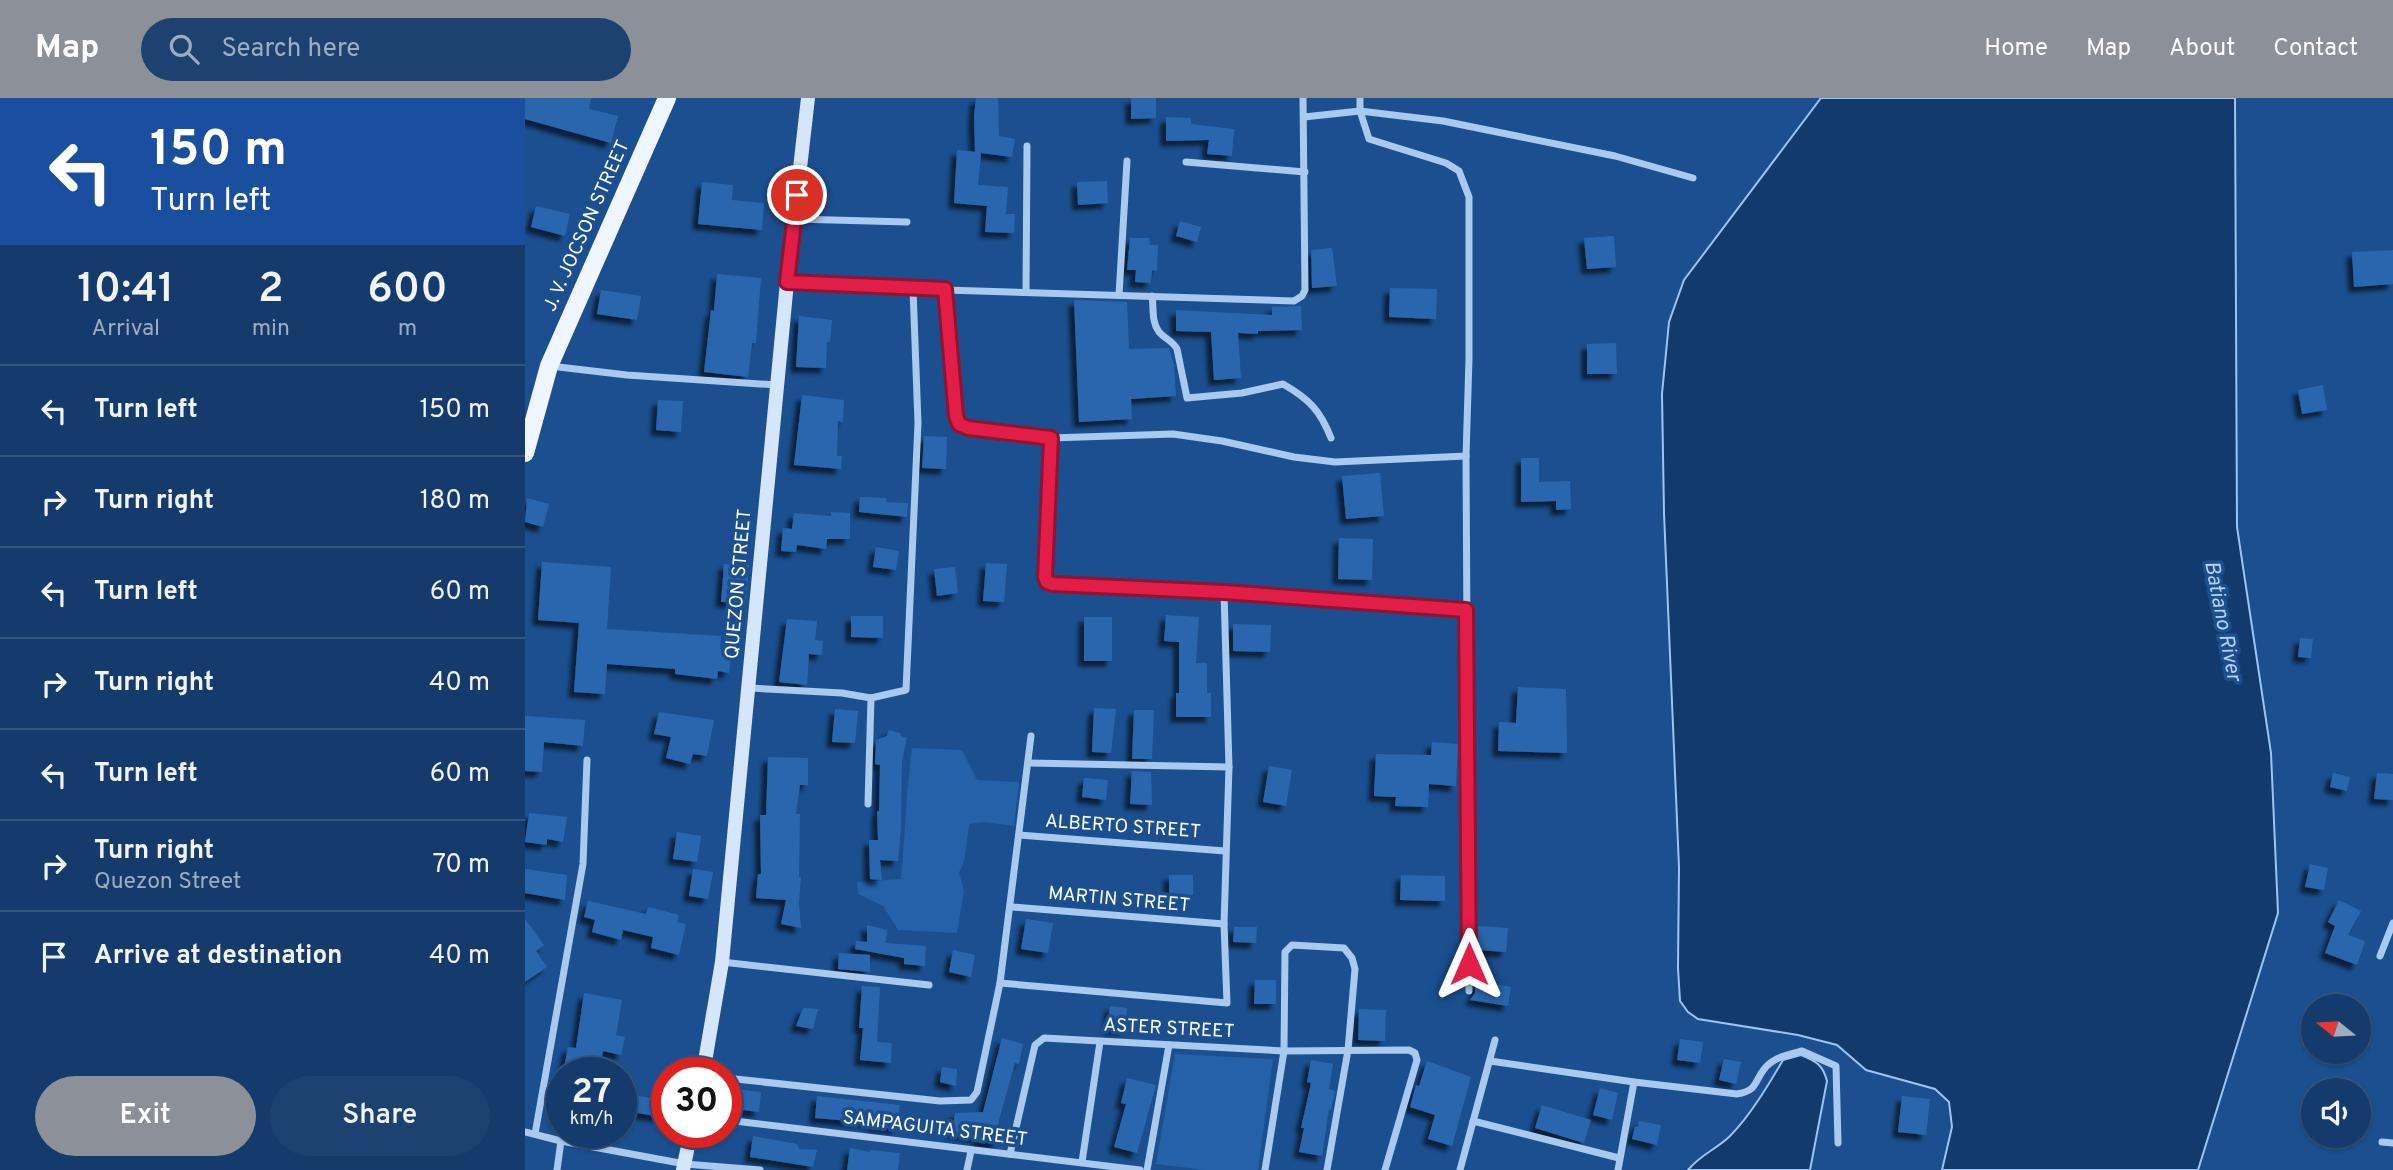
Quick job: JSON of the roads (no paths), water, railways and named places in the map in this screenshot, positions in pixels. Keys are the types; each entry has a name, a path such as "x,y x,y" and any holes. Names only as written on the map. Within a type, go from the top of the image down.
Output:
{"main road":[{"name":"J. V. JOCSON STREET","path":"525,453 549,366 617,206 667,98"},
{"name":"QUEZON STREET","path":"706,1057 722,962 787,282 808,98"},
{"path":"684,1167 688,1148"}],"street":[{"path":"787,282 913,289 1294,301 1305,290 1303,98"},
{"path":"1360,98 1360,111 1369,139 1446,163 1459,171 1469,197 1466,456 1469,991"},
{"path":"1304,117 1360,111 1443,121 1615,156 1693,178"},
{"path":"1026,292 1027,146"},
{"path":"1119,295 1126,161"},
{"path":"1186,162 1304,172"},
{"path":"794,219 907,222"},
{"path":"749,688 842,693 871,698 906,690 918,423 913,289"},
{"path":"945,289 956,416 959,424 968,428 1051,438 1174,434 1222,440 1294,457 1335,462 1466,456"},
{"path":"1152,296 1154,321 1160,334 1177,349 1187,398 1242,393 1283,384 1304,396 1323,418 1331,438"},
{"path":"549,366 627,375 777,386"},
{"path":"1051,438 1045,577 1047,582 1466,610"},
{"path":"1000,983 1227,1003 1224,924 1229,767 1224,592"},
{"path":"868,804 871,698"},
{"path":"742,1080 940,1101 971,1100 977,1091 1000,983 1012,907 1031,736"},
{"path":"535,1134 583,864 587,760"},
{"path":"1028,762 1229,767"},
{"name":"ALBERTO STREET","path":"1019,835 1225,851"},
{"name":"MARTIN STREET","path":"1012,907 1224,924"},
{"path":"2380,956 2393,923"},
{"path":"1265,1170 1284,1051 1285,952 1292,945 1303,944 1343,948 1352,958 1355,969 1347,1050 1327,1170"},
{"path":"722,962 929,985"},
{"name":"ASTER STREET","path":"1010,1154 1035,1045 1044,1038 1284,1051 1409,1050 1415,1053 1417,1060 1385,1170"},
{"path":"1460,1170 1496,1040"},
{"path":"1082,1162 1100,1042"},
{"path":"1147,1170 1169,1045"},
{"path":"1490,1060 1737,1094 1748,1093 1766,1067 1786,1055 1802,1051 1836,1066 1838,1143"},
{"path":"1618,1170 1635,1082"},
{"path":"1473,1121 1619,1158"},
{"name":"SAMPAGUITA STREET","path":"742,1122 1140,1170"},
{"path":"525,1132 546,1137"},
{"path":"2382,1142 2393,1143"},
{"path":"557,1170 560,1148"},
{"path":"594,1148 684,1167 760,1170"},
{"path":"967,1170 971,1151"}],"water":[{"name":"Batiano River","path":"1821,98 2235,98 2237,527 2271,753 2278,913 2198,1170 1942,1170 1952,1127 1949,1102 1935,1089 1866,1070 1837,1045 1798,1035 1698,1019 1688,1012 1680,1001 1679,867 1664,513 1662,394 1669,322 1684,280"},
{"path":"1801,1055 1818,1064 1827,1081 1810,1170 1688,1170 1737,1128 1783,1060"}]}
